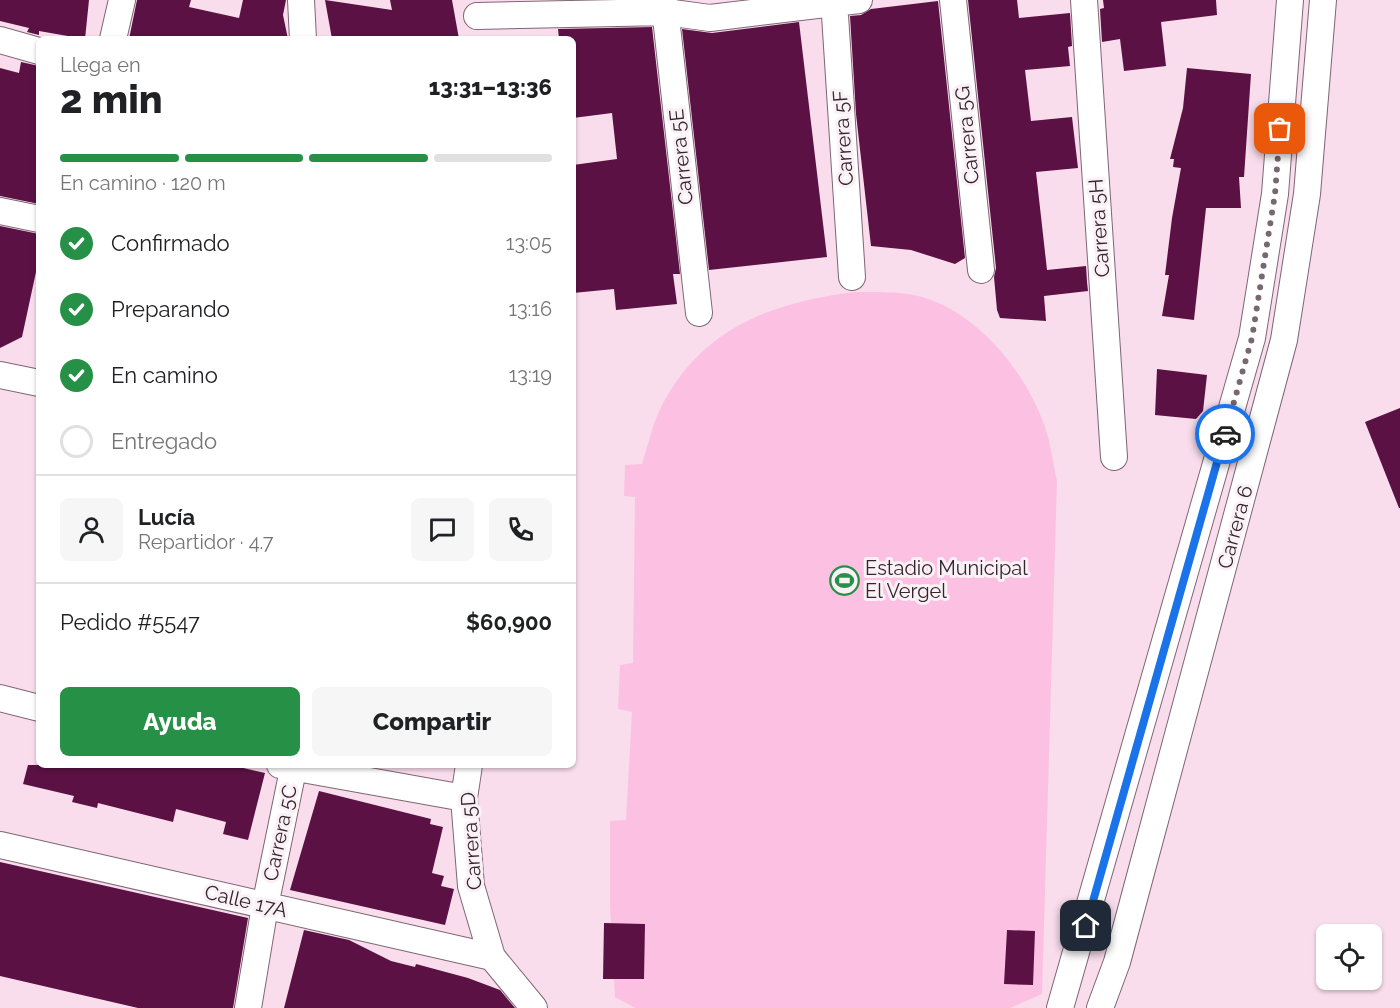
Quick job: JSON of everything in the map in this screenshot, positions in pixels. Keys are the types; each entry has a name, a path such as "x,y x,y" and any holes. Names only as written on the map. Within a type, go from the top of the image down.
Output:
{"street":[{"path":"114,36 122,0"},
{"path":"301,0 303,36"},
{"path":"477,18 665,6 710,18 860,0"},
{"name":"Carrera 5G","path":"953,0 981,270"},
{"name":"Carrera 5H","path":"1084,0 1114,457"},
{"name":"Carrera 6","path":"1060,1008 1252,338 1275,194 1290,0"},
{"name":"Carrera 6","path":"1100,1008 1117,963 1284,340 1307,194 1323,0"},
{"name":"Carrera 5F","path":"834,2 852,276"},
{"name":"Carrera 5E","path":"665,6 699,313"},
{"path":"0,40 36,50"},
{"path":"0,211 36,218"},
{"path":"0,375 36,382"},
{"path":"0,698 36,707"},
{"name":"Carrera 5C","path":"248,1008 289,768"},
{"path":"300,768 464,798"},
{"name":"Carrera 5D","path":"469,768 464,798 471,886 492,957 534,1008"},
{"name":"Calle 17A","path":"0,845 492,957"}],"shaded area":[{"name":"Estadio Municipal El Vergel","path":"854,292 914,295 943,305 963,317 998,348 1013,367 1037,407 1047,434 1057,481 1042,994 1010,1008 635,1008 615,997 610,906 610,821 626,820 632,712 618,709 620,665 633,663 635,497 624,496 625,465 642,464 661,407 678,380 697,357 718,339 741,324 767,312 823,297"}],"building":[{"path":"0,0 89,0 85,36 68,36 39,31 39,35 27,32 29,28 0,21"},
{"path":"137,0 191,0 189,7 239,18 243,0 286,0 283,15 287,36 130,36"},
{"path":"325,0 392,10 390,0 452,0 458,36 331,36"},
{"path":"968,0 1017,0 1019,18 1070,13 1072,46 1068,47 1070,66 1025,70 1031,121 1072,117 1078,168 1036,172 1047,270 1086,266 1088,291 1044,296 1046,321 1000,318 997,310 994,277 996,268"},
{"path":"1103,0 1216,0 1217,15 1161,22 1166,66 1124,71 1120,39 1102,42 1100,9 1104,8"},
{"path":"938,1 965,258 955,264 911,250 871,246 856,114 850,16 861,15 871,9"},
{"path":"799,22 827,257 709,270 682,29 712,33"},
{"path":"652,27 680,274 673,274 677,304 616,310 614,289 576,293 576,165 617,159 612,113 576,118 576,36 559,36 558,29"},
{"path":"21,62 36,65 36,203 0,196 0,68 19,73"},
{"path":"1187,68 1251,74 1244,177 1239,177 1241,208 1206,208 1194,320 1162,316 1169,275 1165,275 1172,218 1181,168 1173,167 1174,159 1170,159 1183,108"},
{"path":"0,226 36,233 36,272 22,337 0,348"},
{"path":"1157,369 1207,375 1203,411 1196,419 1155,415"},
{"path":"1400,408 1400,508 1399,508 1365,422"},
{"path":"28,765 36,765 36,768 244,768 265,773 248,840 223,834 226,822 176,809 173,822 98,803 97,808 72,802 74,796 23,784"},
{"path":"319,791 431,819 430,824 443,827 432,873 444,876 441,886 454,889 445,925 290,890"},
{"path":"0,862 248,918 233,1008 138,1008 0,976"},
{"path":"604,923 645,924 644,979 603,979"},
{"path":"304,930 349,940 391,961 415,967 416,964 468,978 500,990 515,1008 284,1008"},
{"path":"1007,930 1035,931 1033,985 1004,984"}],"way so far":[{"path":"1225,434 1252,338 1275,194 1280,129"}],"place":[{"name":"Estadio Municipal El Vergel","path":"844,580"}],"route":[{"path":"1086,926 1225,434"}]}
